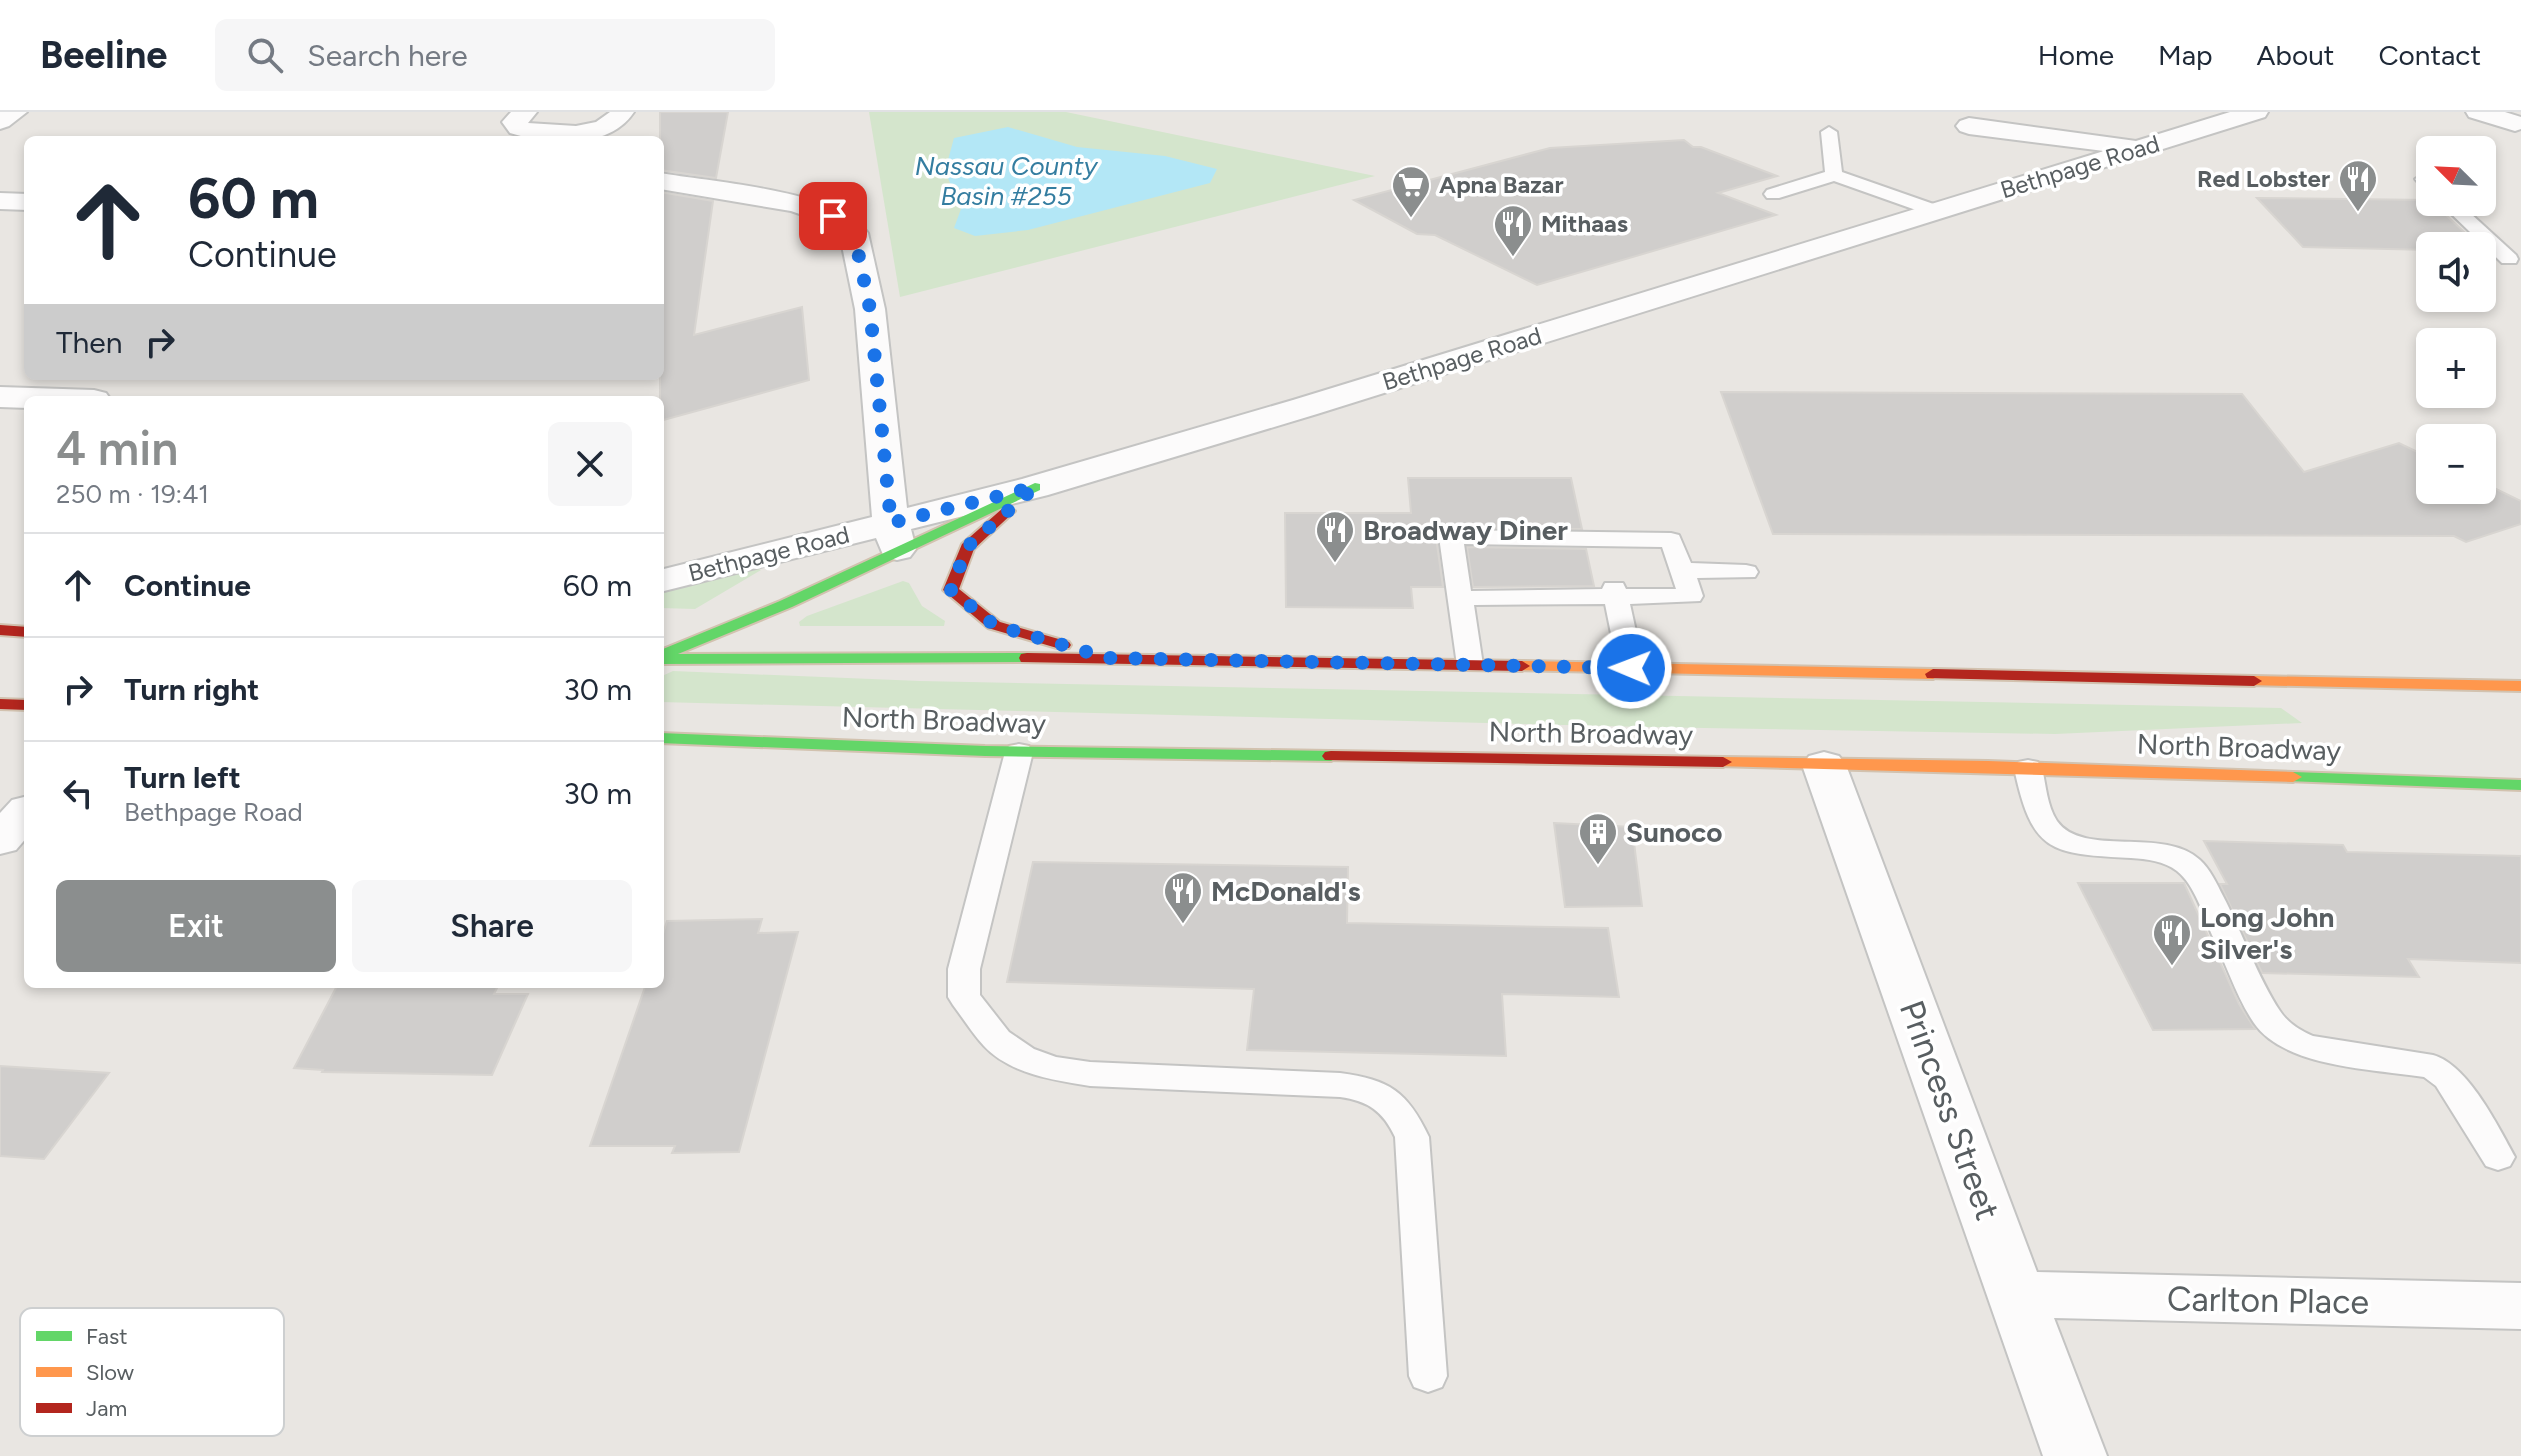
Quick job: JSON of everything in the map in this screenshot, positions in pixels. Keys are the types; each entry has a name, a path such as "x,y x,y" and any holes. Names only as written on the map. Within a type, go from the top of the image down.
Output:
{"main road":[{"path":"1035,487 967,547 951,590 994,625 1108,658"},
{"path":"664,655 786,604 894,537"},
{"path":"0,630 24,632"},
{"name":"North Broadway","path":"664,657 1108,658 2521,686"},
{"path":"0,704 24,705"},
{"name":"North Broadway","path":"664,738 1019,752 2028,768 2521,785"}],"street":[{"path":"0,121 15,112"},
{"path":"525,112 515,122 519,128 558,136"},
{"path":"573,136 607,126 619,120 622,112"},
{"name":"Bethpage Road","path":"664,580 894,537 1035,487 1305,407 1936,211 2023,166 2140,148 2256,112"},
{"path":"2478,112 2512,121"},
{"path":"1960,119 2140,148"},
{"path":"1960,119 2023,166"},
{"path":"664,182 796,204 833,216 854,233 870,309 894,537"},
{"path":"0,201 24,202"},
{"path":"0,397 24,398"},
{"name":"Princess Street","path":"1824,765 2075,1456"},
{"path":"0,840 24,813"},
{"name":"Carlton Place","path":"2016,1294 2521,1306"}],"lane":[{"path":"1829,132 1834,175"},
{"path":"1773,194 1834,175 1936,211"},
{"path":"2463,216 2509,259"},
{"path":"1461,598 1615,592 1691,596 1671,540 1603,547 1518,547 1451,537 1470,665"},
{"path":"1682,570 1746,572"},
{"path":"1615,592 1631,668"},
{"path":"1019,752 964,969 964,997 997,1040 1022,1057 1051,1068 1090,1074 1340,1085 1361,1087 1386,1096 1402,1114 1412,1137 1428,1376"},
{"path":"2028,768 2044,823 2057,839 2073,846 2160,850 2193,868 2267,1018 2281,1031 2296,1043 2310,1047 2433,1067 2448,1078 2498,1157"}],"green space":[{"path":"869,112 1066,112 1375,176 900,297"},
{"path":"748,563 761,570 695,609 664,608 664,588"},
{"path":"903,581 909,583 922,606 945,621 944,626 800,626 799,622 807,616"},
{"path":"673,671 920,681 2281,708 2302,723 2055,734 1644,727 664,702 664,675"}],"water":[{"name":"Nassau County Basin #255","path":"1008,127 1077,147 1165,156 1217,169 1210,183 1028,230 975,236 954,228 961,209 945,171 954,138"}],"building":[{"path":"660,112 728,112 716,178 664,171 664,136 660,136"},
{"path":"1684,140 1693,147 1701,147 1777,176 1718,193 1776,215 1537,285 1435,235 1417,234 1354,200 1550,148"},
{"path":"664,193 713,201 694,335 802,307 809,380 664,420 664,396 660,396 660,380 664,380"},
{"name":"Red Lobster","path":"2257,198 2416,200 2416,216 2447,216 2464,232 2416,232 2416,250 2303,247"},
{"path":"1721,392 2242,394 2304,472 2399,443 2416,451 2416,504 2496,504 2496,489 2521,501 2521,524 2466,542 2454,536 1773,534"},
{"path":"1408,478 1571,478 1582,529 1442,529 1436,537 1443,587 1411,587 1413,608 1286,607 1285,513 1411,513"},
{"path":"1467,547 1586,549 1594,586 1473,587"},
{"name":"Sunoco","path":"1554,823 1632,827 1642,906 1565,907"},
{"path":"2204,841 2343,845 2347,852 2521,856 2521,963 2408,959 2419,977 2262,973 2220,884 2227,884"},
{"name":"McDonald's","path":"1033,862 1348,867 1347,923 1608,928 1619,997 1502,994 1506,1056 1247,1050 1254,989 1007,982"},
{"name":"Long John Silver's","path":"2078,883 2184,883 2239,1004 2255,1029 2153,1030"},
{"path":"762,919 758,933 798,932 739,1152 672,1153 675,1146 590,1146 645,988 664,988 664,930 667,921"},
{"path":"336,988 497,988 494,994 528,994 492,1075 322,1072 294,1068"},
{"path":"0,1066 109,1073 44,1159 0,1156"}],"traffic: fast":[{"path":"669,652 786,604 1035,487"},
{"path":"664,659 1027,658"},
{"path":"664,738 985,751 1331,756"},
{"path":"2293,777 2521,785"}],"traffic: slow":[{"path":"1522,666 1933,674"},
{"path":"2254,681 2521,686"},
{"path":"1723,762 1988,766 2293,777"}],"traffic: jam":[{"path":"1008,511 967,547 951,590 994,625 1063,645"},
{"path":"0,630 24,632"},
{"path":"1027,658 1522,666"},
{"path":"1933,674 2254,681"},
{"path":"0,704 24,705"},
{"path":"1331,756 1723,762"}],"place":[{"name":"Red Lobster","path":"2358,213"},
{"name":"Apna Bazar","path":"1411,219"},
{"name":"Mithaas","path":"1513,258"},
{"name":"Broadway Diner","path":"1335,564"},
{"name":"Sunoco","path":"1598,866"},
{"name":"McDonald's","path":"1183,925"},
{"name":"Long John Silver's","path":"2172,967"}],"route":[{"path":"833,216 854,233 870,309 891,523 1035,487 967,547 951,590 994,625 1108,658 1631,668"}]}
